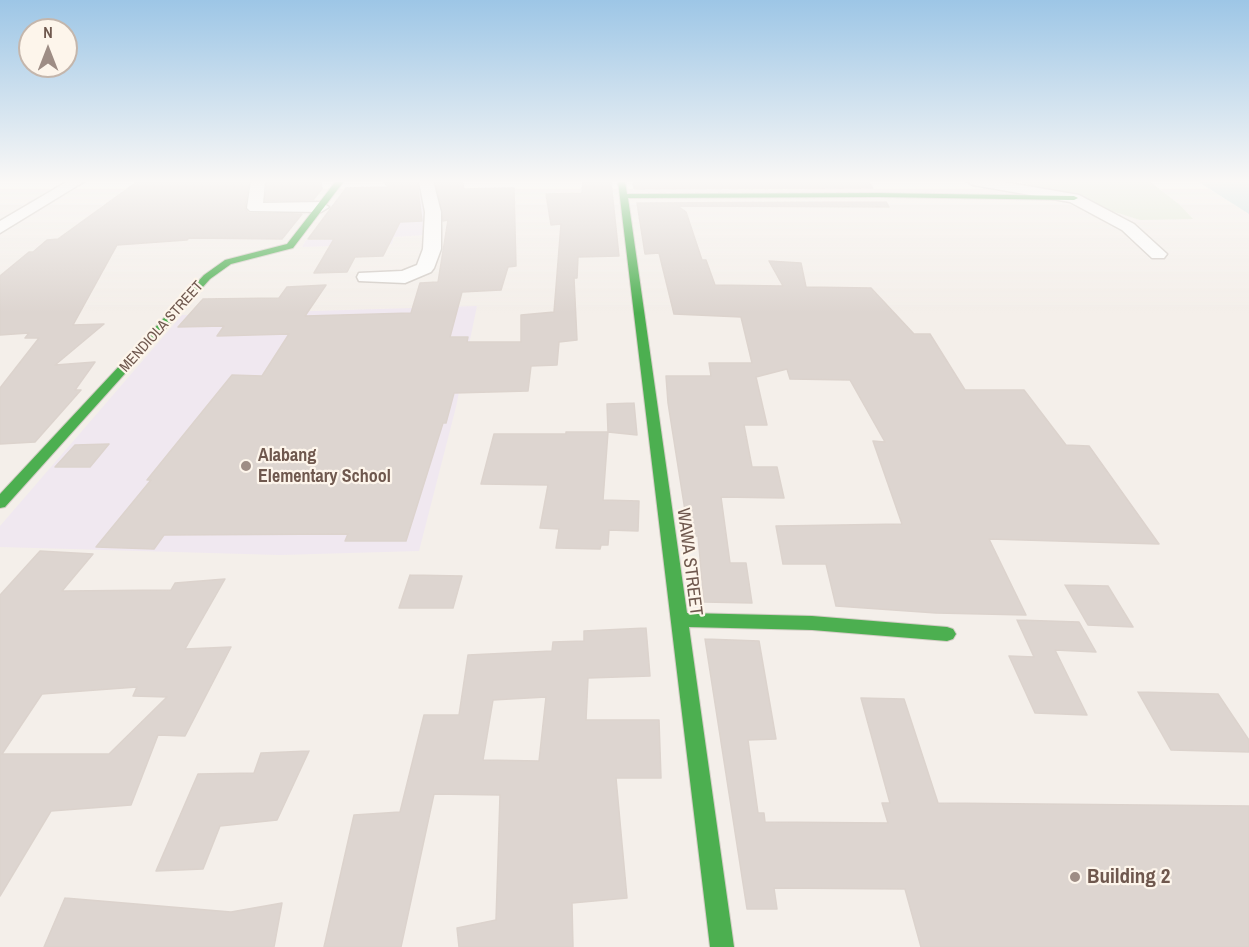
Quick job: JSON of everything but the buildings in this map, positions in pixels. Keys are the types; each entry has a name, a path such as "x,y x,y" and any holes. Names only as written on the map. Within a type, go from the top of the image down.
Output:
{"street":[{"name":"MENDIOLA STREET","path":"0,503 207,277 228,262 290,246 307,225"},
{"path":"366,277 405,277 425,268 432,249 433,225"},
{"name":"WAWA STREET","path":"628,225 722,947"},
{"path":"1125,225 1158,254"},
{"path":"678,620 812,623 947,634"}],"shaded area":[{"path":"370,225 430,225 427,235 394,237 392,244 302,247 306,240 367,237"},
{"name":"Alabang Elementary School","path":"477,306 456,407 419,551 280,555 0,547 0,526 182,315"}],"traffic: fast":[{"path":"0,503 207,277 228,262 290,246 306,225"},
{"path":"628,225 722,947"},
{"path":"678,620 812,623 947,634"}],"place":[{"name":"Alabang Elementary School","path":"246,466"},
{"name":"Building 2","path":"1075,877"}]}
